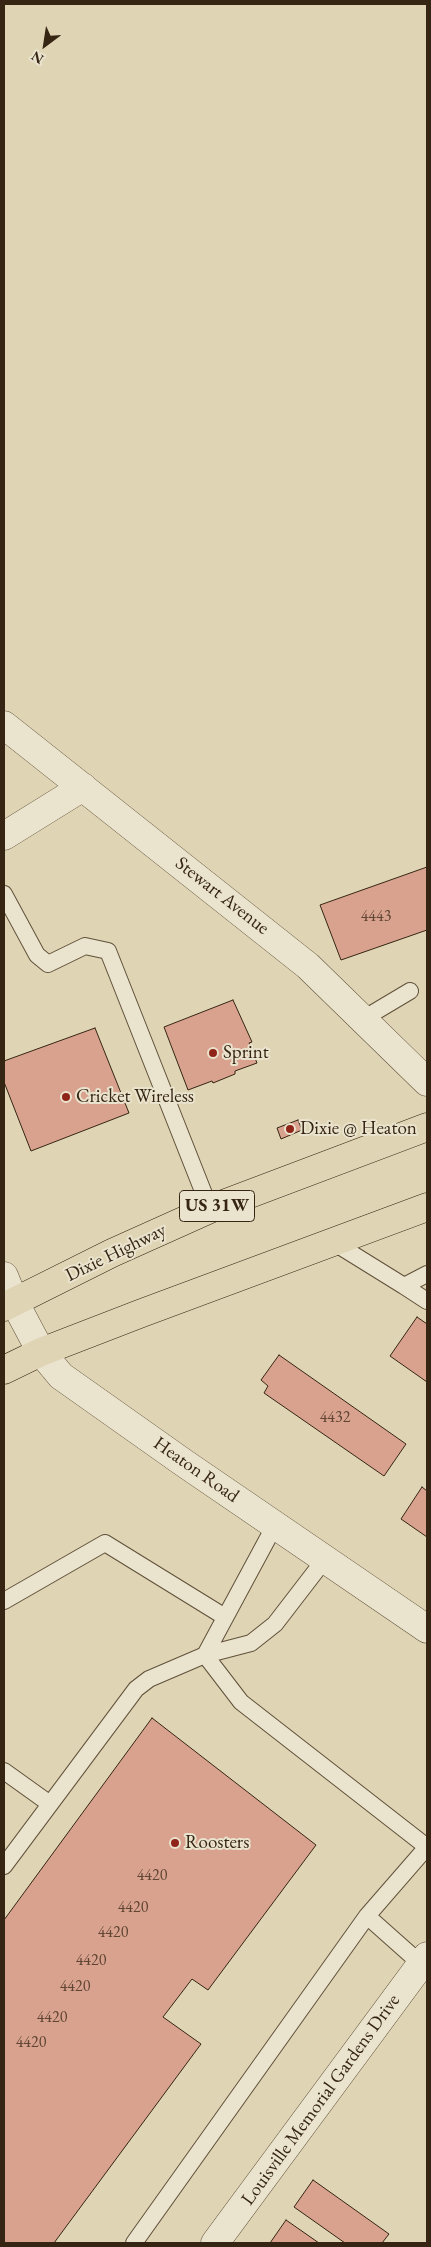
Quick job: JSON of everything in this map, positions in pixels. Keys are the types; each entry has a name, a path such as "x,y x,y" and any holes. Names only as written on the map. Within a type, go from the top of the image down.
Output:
{"main road":[{"name":"Dixie Highway","path":"9,1305 112,1252 210,1209 427,1127"},
{"path":"4,1370 41,1352 427,1207"}],"street":[{"name":"Stewart Avenue","path":"4,725 286,948 427,1082"},
{"path":"4,836 83,787"},
{"name":"Heaton Road","path":"4,1276 9,1305 41,1352 62,1376 427,1628"},
{"name":"Louisville Memorial Gardens Drive","path":"215,2243 424,1960"}],"lane":[{"path":"4,894 37,955 48,964 85,946 108,951 210,1209"},
{"path":"362,1019 410,991"},
{"path":"333,1242 427,1301"},
{"path":"404,1286 427,1274"},
{"path":"205,1655 275,1524"},
{"path":"4,1601 105,1543 225,1617"},
{"path":"4,1866 136,1689 149,1679 205,1655 251,1643 275,1624 326,1560"},
{"path":"134,2243 366,1916 426,1847 241,1702 205,1655"},
{"path":"4,1770 50,1804"},
{"path":"366,1916 424,1960"}],"building":[{"path":"427,867 427,930 341,960 320,905"},
{"name":"Sprint","path":"233,1000 252,1042 249,1043 257,1063 235,1071 235,1074 213,1083 212,1081 188,1090 164,1027"},
{"name":"Cricket Wireless","path":"95,1028 129,1113 31,1151 4,1082 4,1061"},
{"name":"Dixie @ Heaton","path":"298,1120 302,1130 281,1139 277,1128"},
{"path":"417,1317 427,1324 427,1382 390,1356"},
{"path":"279,1355 406,1444 384,1476 264,1393 268,1386 261,1380"},
{"path":"422,1487 427,1491 427,1537 401,1519"},
{"path":"152,1718 316,1845 208,1990 192,1979 163,2017 201,2044 54,2243 4,2243 4,1920"},
{"path":"313,2180 389,2234 382,2243 345,2243 294,2207"},
{"path":"286,2220 319,2243 270,2243"}],"place":[{"name":"Sprint","path":"213,1053"},
{"name":"Cricket Wireless","path":"66,1097"},
{"name":"Dixie @ Heaton","path":"290,1129"},
{"name":"Roosters","path":"175,1843"}]}
